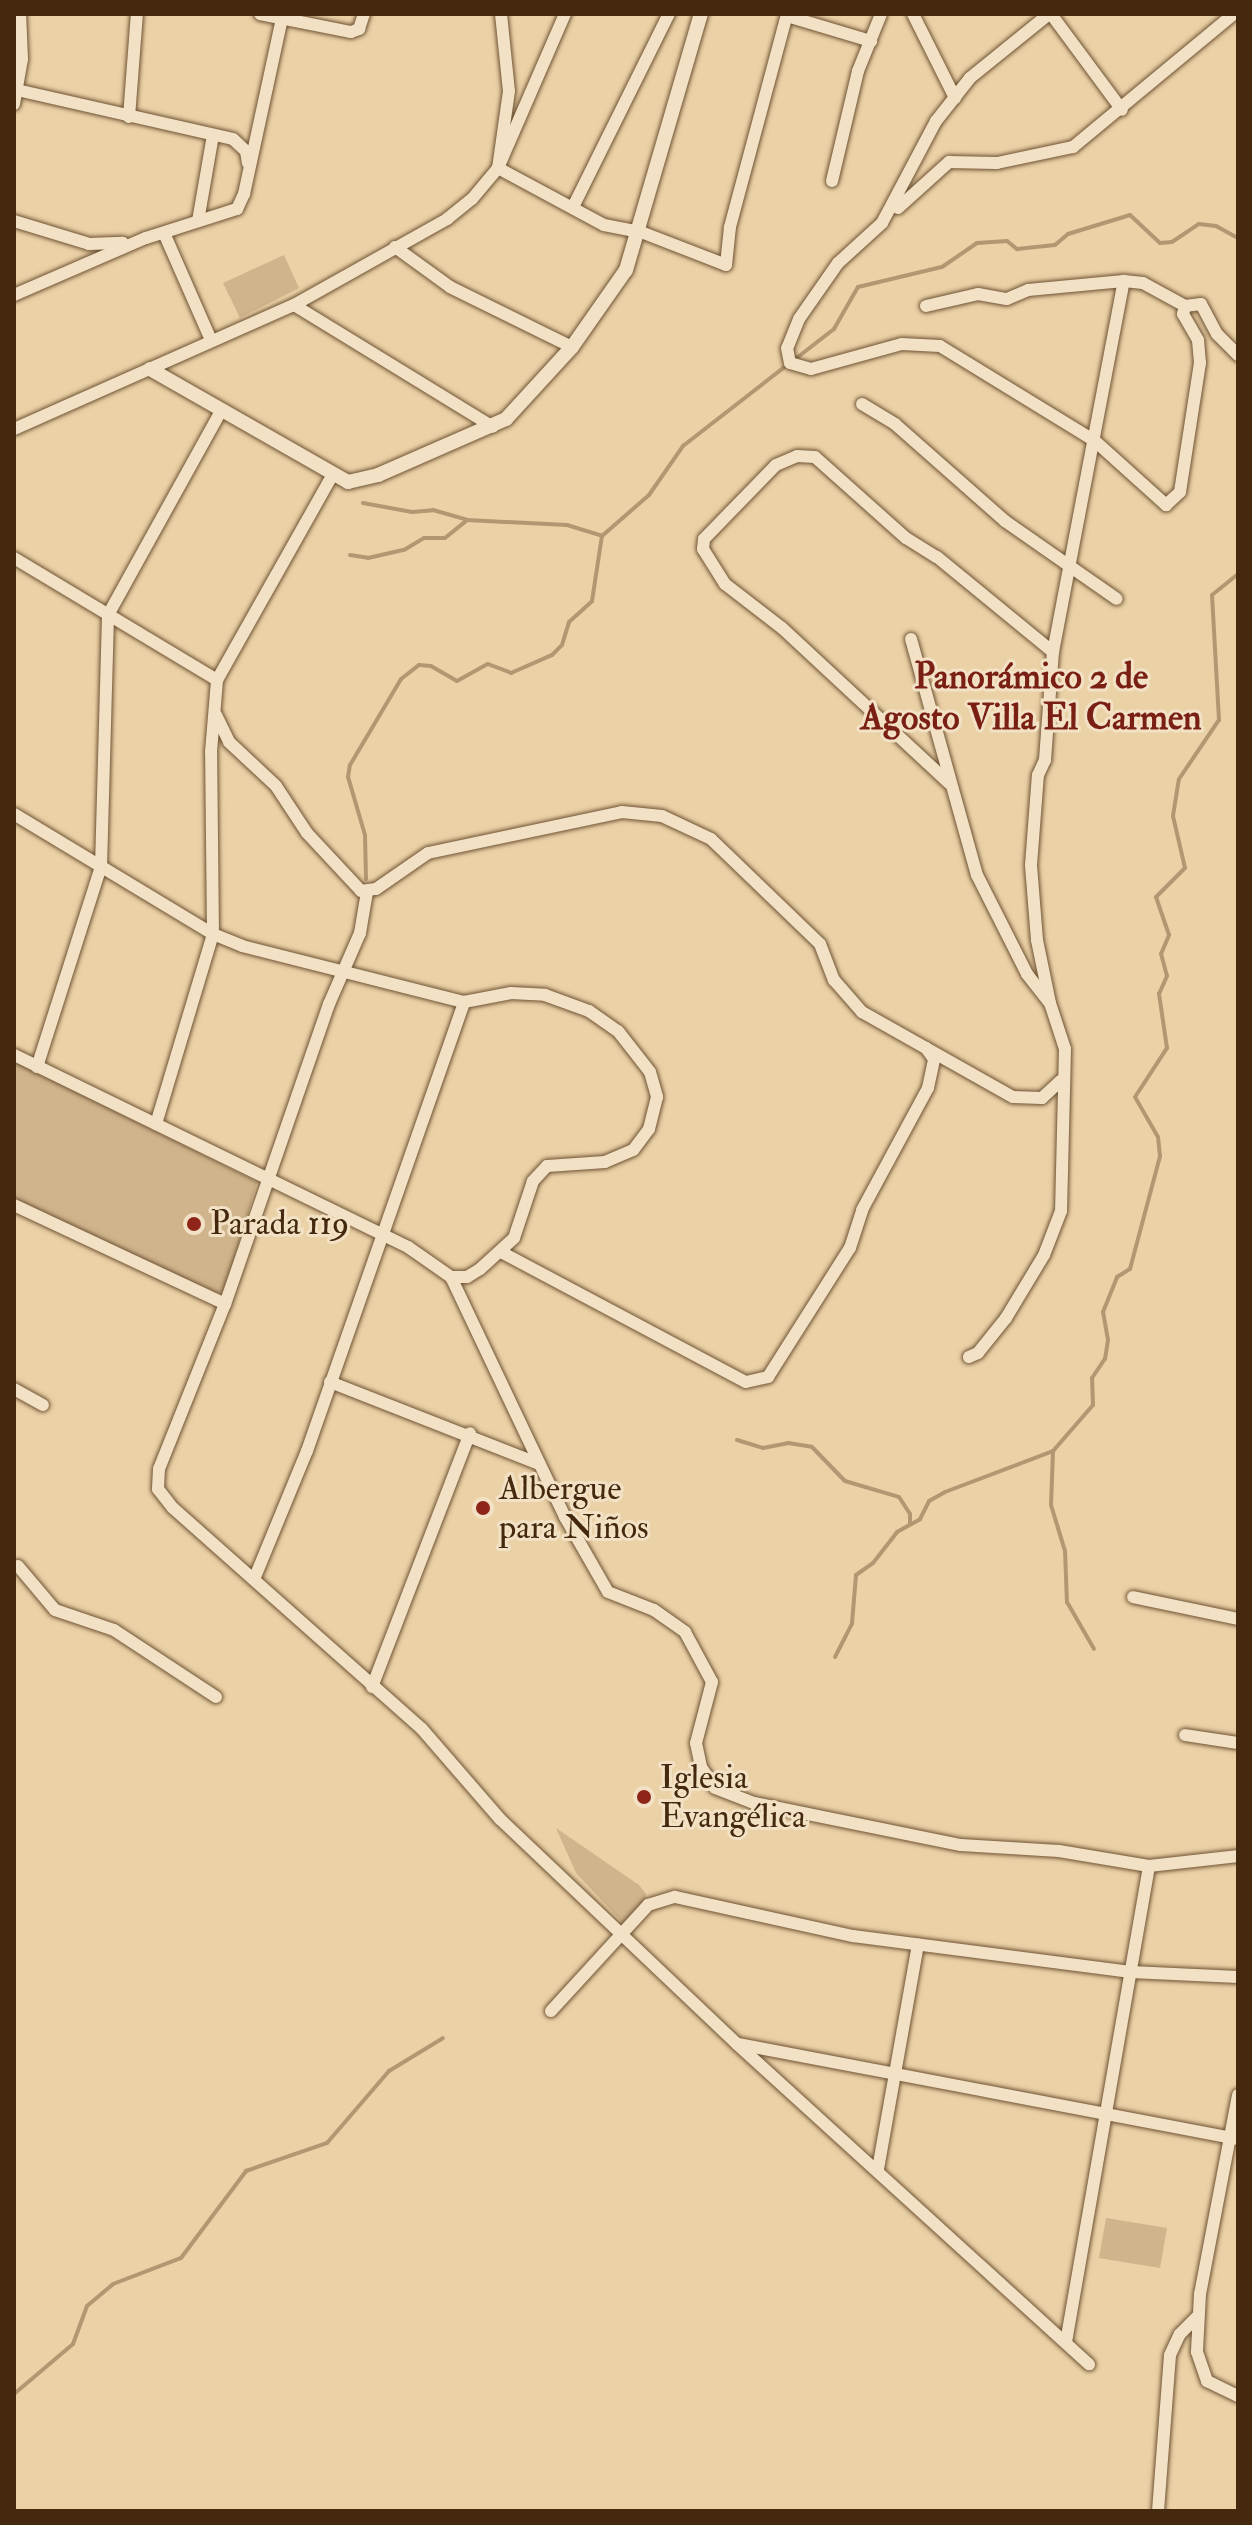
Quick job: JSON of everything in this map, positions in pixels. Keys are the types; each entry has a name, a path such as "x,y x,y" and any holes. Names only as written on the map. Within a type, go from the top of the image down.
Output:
{"street":[{"path":"14,104 22,59 20,14"},
{"path":"129,117 137,14"},
{"path":"260,14 351,32 359,29 364,14"},
{"path":"498,168 509,91 501,14"},
{"path":"14,429 294,305 472,199 498,168 565,14"},
{"path":"573,207 669,14"},
{"path":"150,369 332,476 362,481 493,427 572,347 612,294 641,232 701,14"},
{"path":"832,181 858,71 881,14"},
{"path":"913,14 955,98"},
{"path":"882,223 904,190 927,133 970,78 1050,14 1122,110"},
{"path":"498,168 604,225 641,232 726,265 730,227 787,15 871,41"},
{"path":"1185,306 1183,314 1198,340 1200,363 1176,500 1166,505 1154,500 1095,441 931,343 867,350 811,369 790,363 787,348 799,319 838,263 949,162 997,163 1061,153 1122,110 1236,15"},
{"path":"14,221 102,246 146,238 237,209 282,18"},
{"path":"17,90 213,135 240,144 249,166"},
{"path":"198,221 213,135"},
{"path":"164,233 211,340"},
{"path":"14,295 146,238"},
{"path":"395,247 450,287 572,347"},
{"path":"969,1357 978,1353 1006,1318 1054,1234 1065,1184 1061,1080 1065,1049 1050,1003 1037,940 1031,865 1053,652 1124,281"},
{"path":"926,306 978,294 1007,299 1028,290 1124,281 1143,283 1185,306 1201,304 1217,334 1238,355"},
{"path":"294,305 493,427"},
{"path":"862,404 880,412 975,497 1117,599"},
{"path":"37,1067 101,867 108,615 221,411"},
{"path":"949,783 794,639 725,584 703,549 704,539 776,465 797,456 815,457 906,538 937,557 1053,652"},
{"path":"156,1124 213,934 217,680 332,476"},
{"path":"14,558 217,680"},
{"path":"911,639 947,759 949,783 981,885 1027,974 1050,1003"},
{"path":"216,715 229,742 276,786 307,833 332,856 354,888 367,892 428,853 622,812 662,816 711,839 820,944 846,999 1013,1097 1042,1098 1061,1080"},
{"path":"14,814 213,934 343,972 464,1002 494,995 534,995 589,1011 618,1031 650,1072 657,1097 649,1129 633,1150 605,1162 558,1163 538,1173 521,1226 501,1252 467,1277 451,1277 384,1236 268,1182 14,1055"},
{"path":"367,892 366,913 225,1304 159,1469 158,1489 173,1508 255,1577 372,1687 422,1729 500,1819 737,2044 1089,2364"},
{"path":"255,1577 384,1236 464,1002"},
{"path":"501,1252 746,1382 768,1377 850,1248 862,1210 928,1088 934,1059 925,1047"},
{"path":"14,1205 225,1304"},
{"path":"451,1277 539,1464 608,1592 654,1610 685,1632 712,1682 696,1743 701,1767 715,1788 754,1803 961,1845 1059,1851 1149,1866 1238,1856"},
{"path":"330,1382 470,1433 539,1464"},
{"path":"14,1389 43,1405"},
{"path":"372,1687 470,1433"},
{"path":"18,1566 55,1610 114,1630 216,1697"},
{"path":"1133,1597 1238,1619"},
{"path":"1185,1735 1238,1743"},
{"path":"1066,2342 1149,1866"},
{"path":"551,2011 648,1905 675,1897 853,1936 1131,1972 1238,1977"},
{"path":"878,2169 918,1945"},
{"path":"737,2044 1234,2138"},
{"path":"1238,2095 1234,2138 1198,2316 1200,2370 1217,2389 1238,2396"},
{"path":"1158,2511 1170,2355 1180,2334 1198,2316"}],"shaded area":[{"path":"284,255 299,288 240,318 223,283"},
{"path":"14,1061 257,1182 225,1290 213,1294 14,1198"},
{"path":"556,1828 639,1885 646,1894 642,1916 625,1924 621,1921 576,1873"},
{"path":"1106,2218 1167,2228 1160,2268 1099,2258"}],"waterway":[{"path":"794,360 834,329 858,287 942,267 977,243 1007,241 1017,249 1055,245 1068,234 1130,215 1160,243 1172,242 1199,224 1216,226 1238,238"},
{"path":"366,879 365,835 348,777 350,765 401,679 419,665 431,666 457,681 488,664 511,673 552,655 562,645 569,622 592,601 602,536 649,495 683,446 787,365"},
{"path":"363,503 412,512 433,510 467,520"},
{"path":"350,555 368,558 404,550 424,538 445,538 467,520 567,525 602,536"},
{"path":"835,1657 852,1623 856,1575 873,1563 897,1532 920,1519 929,1501 945,1492 1053,1451 1093,1405 1092,1378 1105,1359 1108,1340 1103,1312 1117,1277 1130,1269 1160,1156 1158,1137 1135,1097 1167,1048 1159,994 1167,976 1161,954 1169,935 1156,897 1185,868 1173,816 1179,779 1219,720 1212,595 1238,574"},
{"path":"737,1440 763,1448 788,1443 812,1447 845,1481 899,1497 910,1514 910,1524"},
{"path":"1053,1451 1051,1505 1065,1551 1067,1602 1094,1649"},
{"path":"14,2394 73,2344 87,2306 113,2284 181,2258 246,2171 327,2143 389,2071 443,2038"}],"place":[{"name":"Parada 119","path":"194,1224"},
{"name":"Albergue para Niños","path":"483,1508"},
{"name":"Iglesia Evangélica","path":"644,1797"}],"district":[{"name":"Panorámico 2 de Agosto Villa El Carmen","path":"1031,696"}]}
